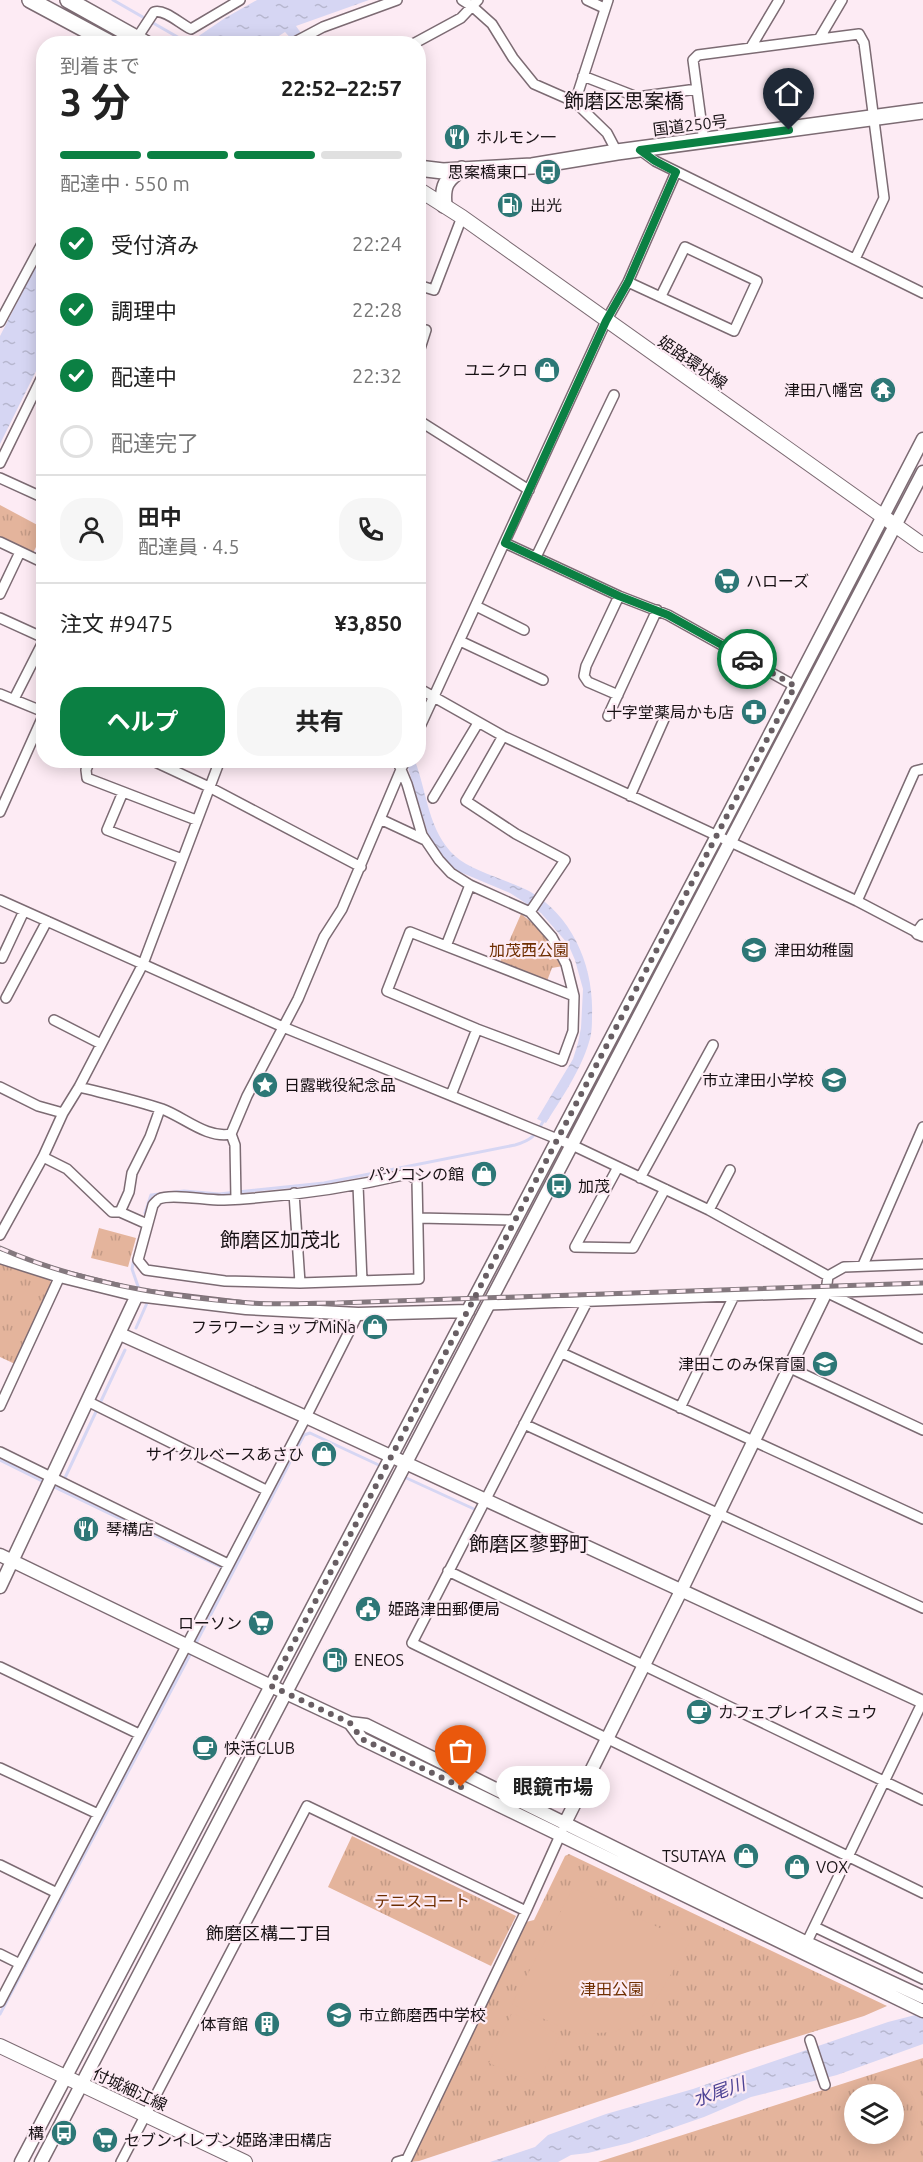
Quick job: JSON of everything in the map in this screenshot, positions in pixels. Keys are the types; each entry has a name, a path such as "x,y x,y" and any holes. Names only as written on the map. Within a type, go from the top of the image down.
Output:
{"highway":[{"path":"30,0 98,36"},
{"path":"70,0 143,36"},
{"name":"国道250号","path":"426,169 443,171 532,166 617,152 923,111"},
{"name":"国道250号","path":"426,159 447,163 462,169"},
{"path":"444,205 442,192 445,182 462,169"}],"main road":[{"name":"姫路環状線","path":"426,190 444,205"},
{"name":"姫路環状線","path":"426,194 462,217 923,545"},
{"name":"付城細江線","path":"0,2046 245,2162"}],"street":[{"path":"62,16 70,0"},
{"path":"143,36 154,12 164,12 178,23 190,28 240,0"},
{"path":"305,36 397,0"},
{"path":"462,0 476,3 513,58 534,84 575,102 607,134 617,152"},
{"path":"575,102 606,4 587,0"},
{"path":"751,47 779,0"},
{"path":"819,39 842,0"},
{"path":"426,37 461,18 476,3"},
{"path":"704,142 693,60 698,56 859,34 864,43 884,198 855,259"},
{"path":"583,76 637,97 697,89"},
{"path":"640,150 676,172 923,292"},
{"path":"426,715 606,321 628,282 676,172"},
{"path":"426,288 434,290 462,217"},
{"path":"628,282 734,331 757,281 685,247 661,296"},
{"path":"0,322 36,255"},
{"path":"0,463 36,389"},
{"path":"536,557 614,395"},
{"path":"426,425 529,490"},
{"path":"21,2162 923,439"},
{"path":"41,2162 923,472"},
{"path":"0,478 36,493"},
{"path":"0,542 36,559"},
{"path":"505,543 619,596 657,610 795,686"},
{"path":"0,594 20,552"},
{"path":"618,695 588,682 584,676 586,666 619,596"},
{"path":"476,606 524,630"},
{"path":"609,716 657,610"},
{"path":"0,618 36,635"},
{"path":"460,641 543,680"},
{"path":"14,699 36,655"},
{"path":"426,692 503,736 921,931"},
{"path":"0,694 36,709"},
{"path":"630,796 665,717"},
{"path":"433,798 478,723"},
{"path":"0,812 36,731"},
{"path":"503,736 466,801 516,834 565,860 530,912"},
{"path":"87,768 87,778 196,820"},
{"path":"168,768 361,867"},
{"path":"1,1229 43,1157 63,1113 80,1087 143,964 217,768"},
{"path":"236,1199 235,1145 231,1134 247,1096 298,999 324,937 342,909 361,867 399,768"},
{"path":"403,768 425,840 439,860 451,873 471,885 530,912 552,937 566,964 574,996 573,1031 562,1061 477,1029 387,991 410,932 574,996"},
{"path":"857,901 915,771 923,769"},
{"path":"123,792 107,830 182,859"},
{"path":"380,819 425,840"},
{"path":"446,946 471,885"},
{"path":"0,900 283,1027 558,1138 709,1210 828,1276"},
{"path":"2,958 11,947 24,911"},
{"path":"6,998 47,921"},
{"path":"54,1020 102,1044"},
{"path":"451,1095 477,1029"},
{"path":"640,1178 713,1045"},
{"path":"0,1087 38,1106 63,1113"},
{"path":"80,1087 160,1109 202,1130 225,1135 231,1134"},
{"path":"120,1212 129,1192 132,1173 150,1137 160,1109"},
{"path":"863,1265 922,1130"},
{"path":"43,1157 67,1169 112,1212 120,1212 147,1224"},
{"path":"618,1167 575,1247 633,1248 665,1189"},
{"path":"709,1210 730,1170"},
{"path":"408,1174 417,1180 419,1279 300,1283 225,1281 146,1270 138,1260 153,1205 159,1199 170,1197 223,1200 358,1185 408,1174"},
{"path":"283,1184 290,1194 300,1283"},
{"path":"358,1185 362,1281"},
{"path":"418,1218 516,1220"},
{"path":"0,1257 60,1276 137,1295 246,1308 358,1314 468,1311"},
{"path":"828,1276 844,1267 923,1264"},
{"path":"0,1406 60,1276"},
{"path":"397,2162 407,2159 526,1911 559,1836 681,1592 826,1292 828,1276"},
{"path":"488,1305 923,1290"},
{"path":"826,1292 923,1339"},
{"path":"0,1587 89,1402 137,1295"},
{"path":"680,1408 734,1296"},
{"path":"587,1302 412,1643 923,1893"},
{"path":"0,2002 358,1314"},
{"path":"120,1334 306,1417 923,1702 805,1948"},
{"path":"562,1353 923,1519"},
{"path":"788,1367 923,1430"},
{"path":"89,1402 266,1490"},
{"path":"524,1424 923,1608"},
{"path":"0,1452 228,1564"},
{"path":"0,1556 350,1723 366,1725 566,1823 918,2008"},
{"path":"448,1571 923,1800"},
{"path":"0,1667 139,1734"},
{"path":"350,1723 362,1739 559,1836 805,1948 923,1997"},
{"path":"0,1768 98,1814"},
{"path":"121,2162 307,1806 526,1911"},
{"path":"0,1865 57,1893"},
{"path":"814,1927 923,1979"},
{"path":"0,1954 20,1964"},
{"path":"810,2040 825,2085"}],"green space":[{"path":"0,505 36,524 36,547 33,553 0,537"},
{"name":"加茂西公園","path":"521,914 545,937 563,966 552,968 547,981 500,962"},
{"path":"99,1228 136,1238 128,1267 91,1258"},
{"path":"0,1262 50,1278 51,1285 15,1364 0,1357"},
{"name":"テニスコート","path":"352,1836 516,1916 491,1966 328,1887"},
{"name":"津田公園","path":"569,1854 887,2006 864,2016 419,2161 409,2162 526,1922 534,1920 565,1856"},
{"path":"573,1888 690,1942 648,2013 615,2032 576,2034 512,2004"},
{"path":"512,2013 560,2035 538,2084 489,2063"},
{"path":"923,2058 923,2162 598,2162"}],"water":[{"path":"257,0 369,0 296,26 303,36 289,36 285,32 279,36 199,36"},
{"path":"36,266 36,371 0,444 0,336"},
{"path":"408,768 417,768 429,811 439,835 455,856 470,866 529,891 544,902 558,914 569,929 585,961 592,997 590,1039 576,1074 546,1123 537,1119 573,1059 581,1028 583,989 575,960 568,944 541,913 510,893 460,872 446,863 428,834"},
{"name":"水尾川","path":"923,2013 923,2044 837,2075 751,2097 704,2117 629,2143 571,2155 558,2162 490,2162 535,2147 548,2135 606,2114 693,2089 888,2022"}],"waterway":[{"path":"113,0 176,36"},
{"path":"145,1213 151,1195 184,1191 219,1194 324,1183 515,1145 532,1137 544,1120"},
{"path":"139,1240 142,1229"},
{"path":"134,1258 132,1269 140,1292"},
{"path":"136,1328 147,1303 145,1300"},
{"path":"63,1482 125,1350"},
{"path":"195,1645 304,1435 310,1433 383,1467"},
{"path":"0,1460 44,1482"},
{"path":"402,1476 474,1509"},
{"path":"50,1485 225,1569"},
{"path":"0,2014 192,1651"}],"railway":[{"path":"0,1248 60,1270 122,1286 186,1297 261,1304 923,1283"}],"way so far":[{"path":"461,1787 362,1739 350,1723 271,1686 795,686 747,659"}],"place":[{"name":"ホルモン一","path":"457,137"},
{"name":"思案橋東口","path":"548,172"},
{"name":"出光","path":"510,205"},
{"name":"ユニクロ","path":"547,370"},
{"name":"津田八幡宮","path":"883,390"},
{"name":"ハローズ","path":"727,581"},
{"name":"十字堂薬局かも店","path":"754,712"},
{"name":"津田幼稚園","path":"754,950"},
{"name":"市立津田小学校","path":"834,1080"},
{"name":"日露戦役紀念品","path":"265,1085"},
{"name":"パソコンの館","path":"484,1174"},
{"name":"加茂","path":"559,1186"},
{"name":"フラワーショップMiNa","path":"375,1327"},
{"name":"津田このみ保育園","path":"825,1364"},
{"name":"サイクルベースあさひ","path":"324,1454"},
{"name":"琴構店","path":"86,1529"},
{"name":"姫路津田郵便局","path":"368,1609"},
{"name":"ローソン","path":"261,1623"},
{"name":"ENEOS","path":"335,1660"},
{"name":"カフェプレイスミュウ","path":"699,1712"},
{"name":"快活CLUB","path":"205,1748"},
{"name":"眼鏡市場","path":"461,1787"},
{"name":"TSUTAYA","path":"746,1856"},
{"name":"VOX","path":"797,1867"},
{"name":"市立飾磨西中学校","path":"339,2015"},
{"name":"体育館","path":"267,2024"},
{"name":"構","path":"64,2133"},
{"name":"セブンイレブン姫路津田構店","path":"105,2140"}],"district":[{"name":"飾磨区思案橋","path":"624,101"},
{"name":"飾磨区加茂北","path":"280,1240"},
{"name":"飾磨区蓼野町","path":"529,1544"},
{"name":"飾磨区構二丁目","path":"269,1934"}],"route":[{"path":"747,659 668,615 619,596 505,543 606,321 628,282 676,172 640,150 789,130"}]}
